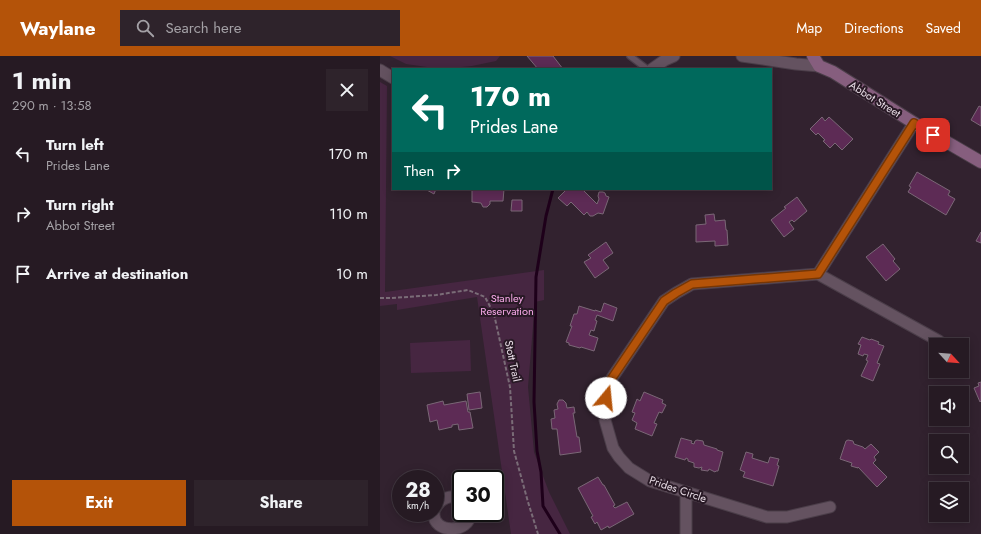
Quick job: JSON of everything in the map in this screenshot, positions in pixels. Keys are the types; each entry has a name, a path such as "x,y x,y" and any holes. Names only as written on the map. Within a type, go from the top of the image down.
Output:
{"street":[{"path":"653,68 674,56"},
{"path":"742,56 816,61"},
{"name":"Abbot Street","path":"816,61 914,123 981,162"},
{"path":"380,70 392,77"},
{"path":"914,123 818,274 934,338"},
{"name":"Prides Circle","path":"818,274 692,284 664,301 610,381 606,398 605,420 613,448 619,457 629,468 650,481 767,517 787,517 830,507"},
{"path":"686,493 686,534"},
{"path":"435,522 442,530 453,534 464,529 469,522"}],"lane":[{"path":"630,56 645,68"}],"path":[{"name":"Stott Trail","path":"380,298 436,295 468,290 485,297 494,314 510,386 514,451 538,534"}],"green space":[{"path":"390,56 500,56 496,61 472,66 451,68 434,68 406,64"},
{"name":"Stanley Reservation","path":"380,82 387,86 385,292 544,270 544,300 535,302 528,387 534,452 549,492 570,534 511,534 504,485 504,470 502,470 477,297 397,310 397,304 380,306"},
{"path":"470,340 471,371 411,373 410,343"}],"building":[{"path":"527,56 553,56 562,68 537,68"},
{"path":"979,106 981,107 981,126 971,120"},
{"path":"822,117 825,121 829,117 853,139 842,150 835,143 830,148 818,133 816,135 810,129"},
{"path":"917,172 950,191 948,195 955,199 946,215 908,192 911,187 909,186"},
{"path":"427,190 436,190 434,194"},
{"path":"472,190 504,190 503,201 490,201 490,204 487,207 483,207 481,203 472,202"},
{"path":"566,190 583,190 597,204 599,192 605,193 606,196 609,197 603,214 598,213 593,216 590,216 587,212 584,215 571,202 567,206 558,198"},
{"path":"797,197 807,211 794,222 792,220 789,222 794,229 784,237 771,220"},
{"path":"512,200 522,200 522,211 511,211"},
{"path":"714,214 715,221 725,220 728,245 715,246 715,241 696,242 696,225 706,224 705,215"},
{"path":"981,232 981,243 976,241"},
{"path":"606,242 613,253 603,260 609,268 595,278 584,262 591,258 588,255"},
{"path":"883,244 895,259 893,261 900,269 886,281 866,257"},
{"path":"604,303 617,308 613,321 597,315 594,331 591,330 589,335 598,338 594,351 569,345 569,343 566,342 572,326 570,326 574,314 577,314 579,306 601,312"},
{"path":"862,337 879,342 878,344 884,346 877,363 880,364 873,381 861,376 868,361 866,360 868,355 864,354 863,356 858,354 861,345 858,344"},
{"path":"981,382 980,402 974,388 979,386 978,383"},
{"path":"480,392 482,408 469,410 467,394"},
{"path":"644,392 663,400 662,403 666,405 662,413 659,412 654,423 657,424 652,436 635,429 637,423 632,420 635,413 632,412 637,399 640,401"},
{"path":"559,400 563,400 566,403 567,408 574,407 575,413 573,413 581,452 560,455 557,429 552,429 551,419 555,418 554,410 558,409 557,404"},
{"path":"443,401 444,405 466,401 473,428 459,430 458,424 439,430 437,420 430,422 427,405"},
{"path":"681,438 692,441 691,443 694,444 697,440 703,441 704,445 723,452 718,471 715,472 709,469 708,471 701,470 702,467 694,467 694,463 688,461 686,458 685,460 675,457"},
{"path":"846,441 853,441 854,444 865,449 871,444 879,452 874,457 876,460 873,463 887,477 877,487 858,467 851,466 852,463 840,459"},
{"path":"746,452 753,454 752,458 768,463 770,457 779,459 777,465 779,466 773,486 743,477 745,472 740,470"},
{"path":"598,477 615,505 613,506 615,508 627,502 634,514 609,528 608,526 601,530 597,522 595,524 591,517 593,516 578,488"}],"waterway":[{"path":"553,190 546,216 536,277 534,402 537,451 541,472 543,506 560,534"}],"route":[{"path":"606,398 610,381 664,301 692,284 818,274 914,123 933,135"}]}
